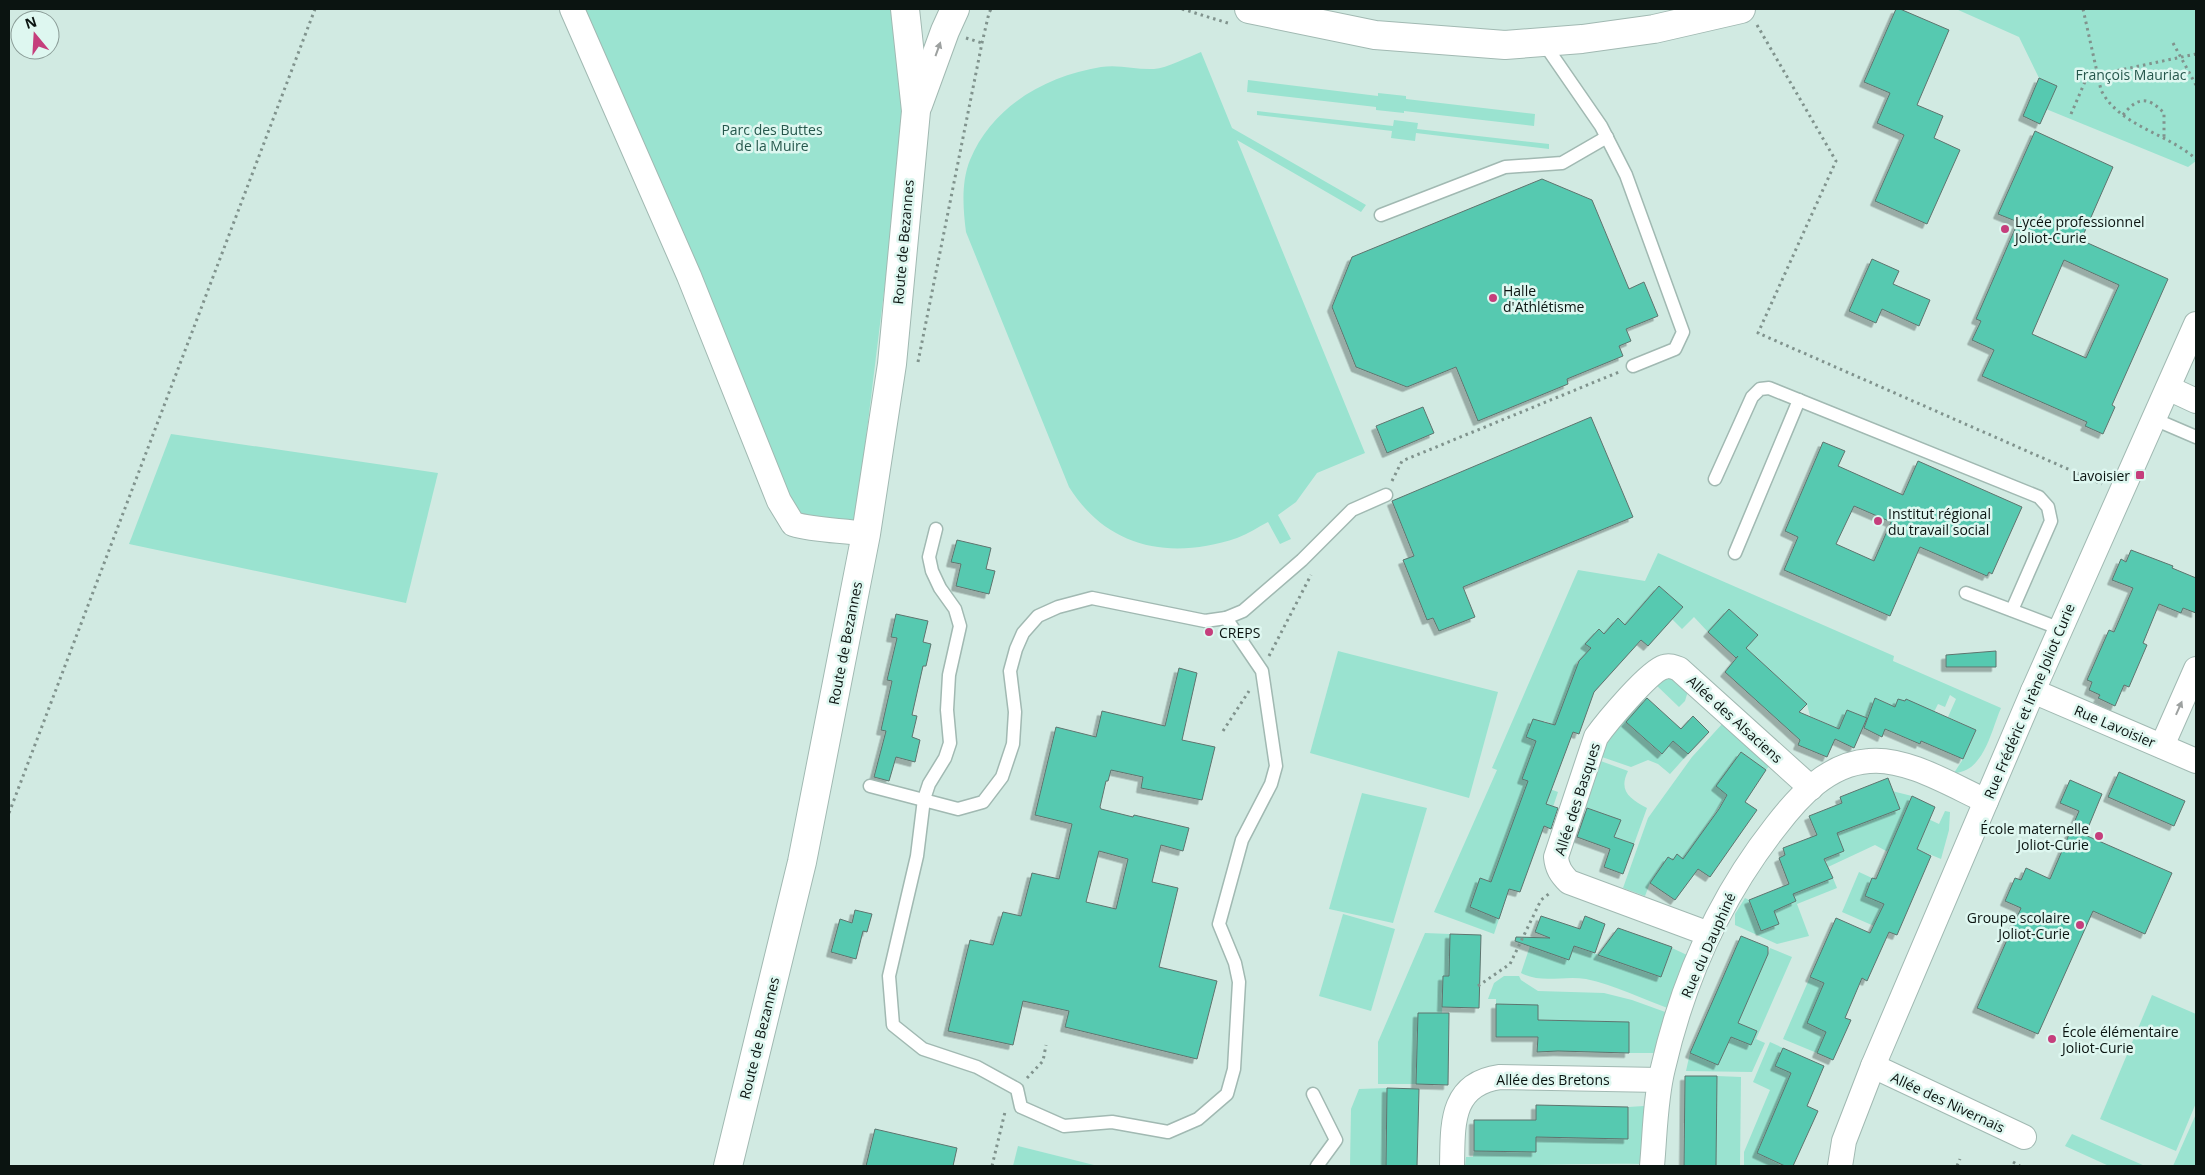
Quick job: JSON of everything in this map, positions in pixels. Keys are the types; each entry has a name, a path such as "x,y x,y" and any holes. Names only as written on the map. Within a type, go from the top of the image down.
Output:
{"street":[{"path":"572,9 688,276 779,502 793,524 810,529 845,530 866,534"},
{"name":"Route de Bezannes","path":"728,1166 802,862 866,534 892,364 916,111 905,9"},
{"name":"Route de Bezannes","path":"916,111 955,9"},
{"path":"1249,9 1375,35 1505,45 1654,29 1748,14"},
{"name":"Rue Frédéric et Irène Joliot Curie","path":"1840,1166 1844,1141 1873,1066 2120,492 2196,324"},
{"path":"2168,388 2196,401"},
{"name":"Allée des Alsaciens","path":"1612,716 1656,670 1671,666 1680,668 1811,788"},
{"path":"2162,746 2196,669"},
{"name":"Rue Lavoisier","path":"2034,691 2196,761"},
{"name":"Allée des Basques","path":"1566,880 1561,875 1557,866 1556,857 1596,737 1612,716"},
{"name":"Rue du Dauphiné","path":"1652,1166 1660,1080 1682,1003 1709,934 1730,892 1752,858 1783,817 1823,778 1845,766 1880,760 1904,765 1986,801"},
{"path":"1566,880 1709,934"},
{"name":"Allée des Nivernais","path":"1873,1066 2024,1137"},
{"name":"Allée des Bretons","path":"1452,1166 1453,1121 1456,1111 1468,1090 1488,1079 1500,1077 1660,1080"}],"lane":[{"path":"1543,42 1606,137 1626,175 1683,332 1675,349 1633,366"},
{"path":"1382,215 1505,167 1562,163 1606,137"},
{"path":"1715,479 1752,397 1760,390 1769,388 2038,497 2048,507 2051,521 2012,610"},
{"path":"1735,553 1799,400"},
{"path":"2154,419 2196,437"},
{"path":"870,786 958,809 983,802 1002,777 1013,744 1015,712 1010,671 1023,633 1038,616 1058,607 1092,598 1205,621 1226,618 1243,611 1318,544 1352,510 1386,495"},
{"path":"936,529 929,557 932,571 940,588 955,608 960,626 949,675 947,710 950,743 945,758 928,784 924,799 917,856 889,976 893,1025 923,1049 977,1067 1017,1089 1021,1107 1064,1126 1112,1122 1168,1132 1198,1119 1226,1094 1234,1069 1239,982 1235,963 1219,924 1242,840 1271,784 1276,766 1262,671 1226,618"},
{"path":"1966,593 2061,629"},
{"path":"1313,1094 1336,1140 1317,1166"}],"path":[{"path":"9,814 315,9"},
{"path":"2083,9 2098,75 2107,102 2123,116 2164,137 2186,150 2196,159"},
{"path":"1748,14 1836,161 1758,333 2120,492"},
{"path":"2173,43 2196,85"},
{"path":"2070,114 2087,77 2196,54"},
{"path":"2123,116 2130,106 2140,100 2158,106 2164,113 2164,137"},
{"path":"1386,495 1402,461 1633,366"},
{"path":"1223,731 1262,671 1319,560 1318,544"},
{"path":"1478,986 1510,964 1541,900 1566,880"},
{"path":"1957,1166 1960,1159"},
{"path":"2013,1162 2020,1166"}],"green space":[{"name":"Parc des Buttes de la Muire","path":"578,9 894,9 904,66 899,169 856,520 846,524 799,523"},
{"name":"François Mauriac","path":"1956,9 2196,9 2196,161 2188,167 2046,109 2057,86 2039,78 2019,37"},
{"path":"1201,52 1232,128 1366,205 1361,212 1237,140 1365,453 1317,473 1296,502 1278,515 1291,539 1280,544 1268,522 1237,538 1212,545 1165,548 1143,544 1122,536 1102,524 1085,508 1069,487 966,232 964,196 967,168 980,141 992,124 1007,109 1041,86 1080,71 1108,66 1154,69"},
{"path":"1248,80 1378,96 1378,93 1406,96 1406,99 1535,114 1534,126 1404,111 1404,113 1376,110 1376,107 1247,92"},
{"path":"1257,111 1393,126 1394,120 1418,123 1417,129 1549,144 1549,149 1416,133 1415,141 1391,138 1392,131 1257,115"},
{"path":"171,434 438,473 406,603 129,544"},
{"path":"1658,553 1894,656 1893,661 2001,708 1985,749 1973,766 1964,771 1954,773 1963,759 1976,730 1948,717 1956,699 1950,695 1945,707 1938,704 1934,712 1898,699 1895,707 1875,698 1867,718 1847,710 1839,729 1810,716 1807,704 1746,648 1758,635 1729,609 1708,632 1694,617 1682,629 1672,619 1682,607 1659,586 1625,625 1618,619 1604,634 1599,629 1586,644 1591,648 1576,664 1599,686 1555,725 1533,720 1526,737 1536,741 1523,779 1558,792 1553,807 1491,882 1480,878 1470,907 1499,919 1494,934 1434,912 1497,770 1492,768 1578,570 1645,581"},
{"path":"1338,651 1498,692 1469,798 1310,753"},
{"path":"1668,674 1688,691 1685,701 1679,707 1654,683"},
{"path":"1643,695 1647,698 1626,722 1661,754 1673,741 1688,754 1670,774 1658,764 1648,760 1631,767 1599,756 1606,739"},
{"path":"1723,723 1769,766 1766,770 1740,753 1717,786 1727,795 1684,860 1677,855 1673,860 1668,857 1650,883 1645,896 1623,888 1648,818 1692,757"},
{"path":"1598,760 1628,771 1624,784 1627,794 1647,808 1634,844 1614,837 1620,820 1582,806"},
{"path":"1892,791 1912,796 1888,852 1875,845 1828,867 1825,858 1832,821 1860,824 1884,815"},
{"path":"1362,793 1427,808 1393,923 1329,909"},
{"path":"1945,811 1950,812 1949,830 1941,859 1917,849 1920,843 1914,840 1924,817 1939,824"},
{"path":"1792,872 1833,878 1837,888 1797,904 1809,936 1777,944 1735,925 1735,914 1745,898 1749,900 1761,931 1779,924 1772,906 1788,900 1790,904 1796,901 1785,875"},
{"path":"1859,872 1872,878 1865,896 1894,908 1874,926 1842,912"},
{"path":"1343,914 1395,929 1371,1011 1319,996"},
{"path":"1425,933 1450,934 1449,976 1443,976 1442,1013 1418,1014 1416,1084 1378,1084 1378,1042"},
{"path":"1530,946 1569,960 1574,946 1661,977 1672,948 1687,955 1670,1009 1618,988 1586,979 1545,979 1521,973"},
{"path":"1770,948 1792,957 1756,1039 1765,1043 1752,1072 1686,1071 1690,1053 1718,1065 1731,1037 1751,1045 1757,1031 1738,1023"},
{"path":"1504,976 1519,976 1521,980 1538,991 1604,993 1632,1000 1668,1013 1656,1053 1629,1053 1629,1022 1538,1020 1538,1005 1496,1005 1496,999 1488,999 1494,983"},
{"path":"1810,977 1842,991 1807,1023 1830,1033 1824,1048 1820,1047 1817,1053 1783,1039"},
{"path":"2152,995 2196,1014 2196,1103 2176,1151 2100,1119"},
{"path":"1770,1042 1783,1048 1775,1066 1804,1079 1764,1135 1757,1153 1779,1164 1778,1166 1744,1166 1744,1152 1770,1090 1753,1082"},
{"path":"1717,1076 1741,1077 1740,1166 1716,1166"},
{"path":"1387,1088 1386,1166 1350,1166 1351,1109 1359,1089"},
{"path":"1644,1106 1642,1164 1465,1166 1466,1157 1473,1157 1474,1151 1535,1152 1536,1137 1556,1137 1628,1107"},
{"path":"2196,1114 2196,1166 2173,1166"},
{"path":"2072,1134 2145,1166 2109,1166 2065,1146"},
{"path":"1018,1146 1098,1166 1013,1166"}],"building":[{"path":"1896,9 1949,30 1917,105 1943,116 1934,138 1960,150 1927,224 1875,201 1904,135 1877,123 1890,93 1864,82"},
{"path":"2039,78 2057,86 2040,124 2023,116"},
{"path":"2035,131 2113,167 2081,240 2168,279 2112,405 2115,407 2103,434 2085,426 2087,422 1982,376 1994,350 1972,340 1981,321 1976,319 2018,222 1998,214","holes":["2064,260 2119,285 2086,358 2032,334"]},
{"name":"Halle d'Athlétisme","path":"1542,179 1592,200 1629,289 1644,282 1658,316 1626,329 1631,341 1619,346 1623,356 1567,379 1568,384 1478,421 1456,367 1407,387 1356,367 1332,307 1352,257"},
{"path":"1872,259 1899,271 1893,284 1930,300 1919,326 1882,309 1876,323 1849,311"},
{"path":"1423,407 1434,433 1387,453 1376,426"},
{"path":"1591,417 1633,517 1463,587 1475,617 1439,631 1433,618 1427,620 1403,560 1414,556 1392,501"},
{"path":"1823,442 1845,451 1838,466 1903,495 1918,461 2022,507 1992,574 1989,572 1987,576 1920,547 1890,616 1784,570 1798,537 1785,531","holes":["1854,506 1891,522 1874,561 1836,544"]},
{"path":"957,540 991,548 986,569 995,571 989,594 956,586 961,564 951,562"},
{"path":"2131,550 2173,566 2172,568 2196,578 2196,613 2183,608 2181,613 2159,604 2143,643 2147,645 2129,687 2124,685 2115,706 2098,698 2100,695 2089,690 2092,682 2087,680 2109,630 2114,632 2133,588 2112,580 2121,559 2126,562"},
{"path":"1659,586 1683,607 1648,646 1641,640 1594,692 1579,734 1573,732 1546,804 1558,808 1551,829 1544,826 1520,892 1509,889 1499,919 1470,907 1480,878 1491,882 1528,781 1522,779 1536,741 1526,737 1533,719 1555,725 1579,661 1591,648 1585,644 1599,629 1604,634 1618,618 1625,625"},
{"path":"1729,609 1758,635 1746,648 1807,704 1799,712 1839,729 1847,710 1867,718 1854,748 1835,739 1827,757 1798,745 1800,740 1725,672 1738,656 1736,658 1708,632"},
{"path":"896,614 928,621 923,642 931,644 926,666 923,666 912,715 917,716 912,737 920,740 915,762 896,757 889,781 874,777 886,731 881,730 892,681 887,680 897,638 891,637"},
{"path":"1996,651 1996,667 1946,667 1946,655"},
{"path":"1179,668 1197,673 1182,740 1215,747 1202,800 1141,788 1143,777 1111,770 1108,781 1106,781 1100,807 1101,809 1133,817 1134,815 1189,828 1183,851 1161,845 1152,882 1178,888 1159,967 1217,981 1197,1059 1065,1027 1069,1011 1023,1001 1013,1045 948,1031 970,940 993,945 1003,912 1021,916 1032,873 1059,879 1072,824 1035,815 1056,727 1096,737 1102,711 1165,726","holes":["1099,851 1128,859 1116,909 1086,902"]},
{"path":"1647,698 1681,729 1693,716 1709,732 1688,754 1673,741 1662,754 1626,722"},
{"path":"1875,698 1895,707 1898,699 1905,701 1906,699 1976,730 1963,759 1921,741 1920,744 1885,729 1882,737 1864,728"},
{"path":"1741,752 1766,770 1745,802 1757,810 1710,877 1698,869 1675,900 1650,883 1668,857 1673,860 1677,854 1683,859 1719,809 1727,795 1716,786"},
{"path":"2119,772 2185,801 2174,826 2108,797"},
{"path":"1888,778 1900,809 1837,833 1844,851 1824,859 1833,878 1793,894 1796,901 1774,911 1779,924 1761,931 1749,900 1789,884 1779,858 1785,855 1783,848 1817,835 1809,816 1842,803 1840,797"},
{"path":"2070,780 2102,794 2085,835 2172,873 2145,934 2093,911 2038,1034 1977,1008 2021,908 2005,901 2015,878 2021,880 2026,868 2050,879 2079,811 2060,803"},
{"path":"1912,796 1935,807 1917,849 1931,856 1897,935 1889,932 1867,981 1862,978 1845,1018 1851,1020 1833,1060 1817,1053 1826,1032 1807,1023 1824,983 1810,977 1836,918 1870,933 1884,904 1865,896 1872,878 1876,879"},
{"path":"1587,808 1621,820 1614,837 1634,844 1623,874 1604,867 1610,849 1577,837"},
{"path":"855,910 872,914 867,932 863,931 856,959 831,952 840,919 852,923"},
{"path":"1541,916 1580,929 1585,916 1605,924 1595,953 1574,946 1569,960 1515,941 1516,937 1550,938 1535,932"},
{"path":"1618,928 1672,947 1661,977 1598,955"},
{"path":"1450,934 1481,935 1479,1008 1442,1007 1443,976 1449,976"},
{"path":"1741,936 1768,947 1768,954 1738,1023 1757,1031 1751,1045 1731,1037 1718,1065 1690,1053"},
{"path":"1496,1004 1538,1005 1538,1020 1629,1022 1629,1053 1537,1052 1538,1037 1496,1037"},
{"path":"1418,1013 1449,1013 1448,1085 1416,1084"},
{"path":"1783,1048 1824,1066 1807,1106 1818,1111 1793,1166 1785,1166 1757,1153 1791,1073 1775,1066"},
{"path":"1685,1076 1717,1076 1716,1166 1684,1166"},
{"path":"1387,1088 1419,1089 1417,1166 1386,1166"},
{"path":"1536,1105 1628,1107 1628,1139 1536,1137 1536,1152 1474,1151 1474,1120 1536,1120"},
{"path":"875,1129 957,1148 953,1166 866,1166"}],"place":[{"name":"Lycée professionnel Joliot-Curie","path":"2005,229"},
{"name":"Halle d'Athlétisme","path":"1493,298"},
{"name":"Lavoisier","path":"2140,475"},
{"name":"Institut régional du travail social","path":"1878,521"},
{"name":"CREPS","path":"1209,632"},
{"name":"École maternelle Joliot-Curie","path":"2099,836"},
{"name":"Groupe scolaire Joliot-Curie","path":"2080,925"},
{"name":"École élémentaire Joliot-Curie","path":"2052,1039"}]}
